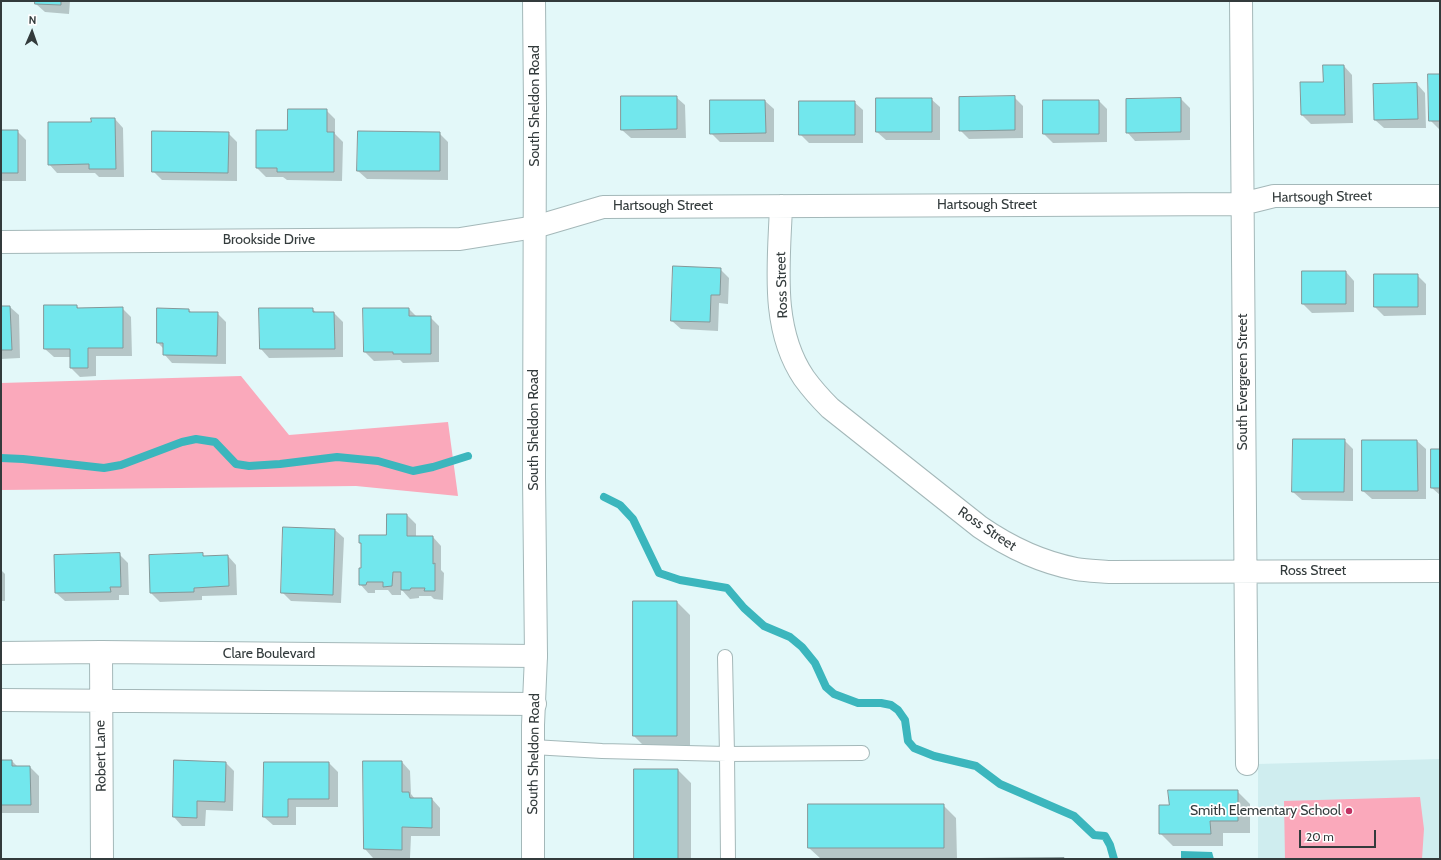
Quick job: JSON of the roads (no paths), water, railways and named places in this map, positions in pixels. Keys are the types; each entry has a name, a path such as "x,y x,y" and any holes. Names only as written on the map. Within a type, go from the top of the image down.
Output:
{"street":[{"name":"South Sheldon Road","path":"533,859 533,747 536,656 534,477 534,1"},
{"name":"South Evergreen Street","path":"1241,1 1244,571 1247,764"},
{"name":"Hartsough Street","path":"535,227 603,206 1242,204 1274,196 1440,196"},
{"name":"Ross Street","path":"781,206 780,313 788,346 804,377 816,394 830,408 980,527 1000,541 1045,562 1077,569 1110,572 1440,571"},
{"name":"Brookside Drive","path":"1,242 460,239 535,227"},
{"name":"Clare Boulevard","path":"1,653 101,652 536,656"},
{"name":"Robert Lane","path":"101,652 100,700 102,859"},
{"path":"1,700 535,704"}],"lane":[{"path":"724,657 728,859"},
{"path":"533,747 602,751 726,754 862,753"}],"water":[{"path":"1181,851 1212,852 1214,859 1181,859"}],"waterway":[{"path":"1,458 104,468 121,465 182,442 196,439 215,442 236,464 249,466 337,457 378,461 413,471 433,467 468,456"},
{"path":"604,497 620,505 633,519 659,573 680,580 727,588 744,608 764,626 790,637 802,647 815,663 826,687 834,694 858,703 881,703 891,705 898,710 905,720 908,741 914,748 934,756 976,766 1000,784 1074,816 1094,835 1105,836 1110,845 1114,859"}],"place":[{"name":"Smith Elementary School","path":"1349,811"}]}
